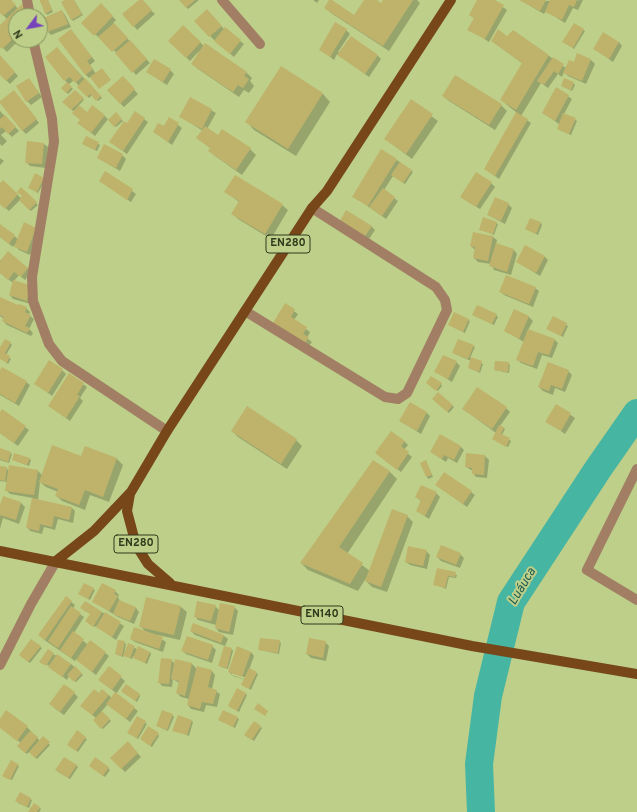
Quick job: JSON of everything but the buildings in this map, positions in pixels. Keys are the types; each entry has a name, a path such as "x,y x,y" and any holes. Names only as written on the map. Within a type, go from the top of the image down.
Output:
{"main road":[{"name":"EN280","path":"56,561 94,531 131,492 166,430 312,208 327,191 450,0"},
{"name":"EN280","path":"131,492 127,512 136,545 148,564 171,584"},
{"name":"EN140","path":"0,551 171,584 472,646 637,674"}],"street":[{"path":"222,0 260,44"},
{"path":"35,48 52,119 54,142 32,277 33,301 49,344 62,361 166,430"},
{"path":"245,311 385,397 398,399 407,393 447,310 442,293 436,287 312,208"},
{"path":"637,469 587,570 637,600"},
{"path":"0,665 31,604 56,561"}],"waterway":[{"name":"Luáuca","path":"481,812 479,764 488,696 511,602 598,469 637,413"}]}
